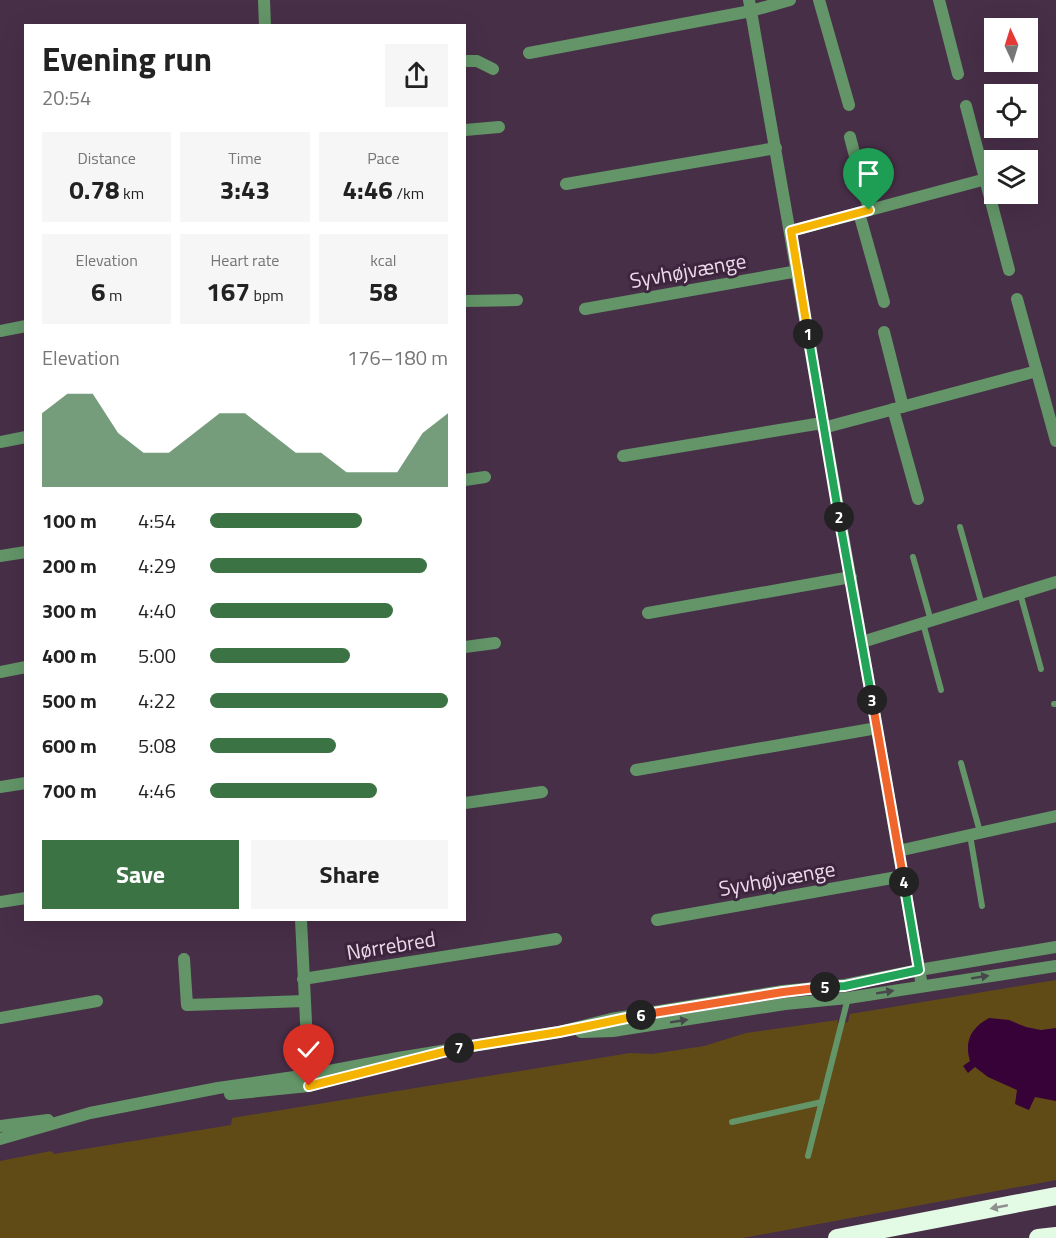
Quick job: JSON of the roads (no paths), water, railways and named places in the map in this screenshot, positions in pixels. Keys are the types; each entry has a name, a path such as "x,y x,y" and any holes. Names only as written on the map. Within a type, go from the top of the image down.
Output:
{"highway":[{"path":"837,1238 1056,1196"},
{"path":"1038,1238 1056,1236"}],"street":[{"path":"264,0 266,24"},
{"path":"530,53 750,5 790,0"},
{"path":"819,0 849,105"},
{"path":"939,0 958,74"},
{"path":"750,5 922,986"},
{"path":"466,62 477,61 493,69"},
{"path":"966,106 984,172"},
{"path":"466,130 499,127"},
{"path":"849,137 884,302"},
{"path":"566,184 776,148"},
{"path":"791,231 984,180"},
{"path":"992,204 1009,270"},
{"name":"Syvhøjvænge","path":"585,309 798,272"},
{"path":"1017,299 1056,441"},
{"path":"466,301 517,300"},
{"path":"0,331 24,326"},
{"path":"884,332 918,499"},
{"path":"624,456 823,425 898,408 1036,370"},
{"path":"0,441 24,437"},
{"path":"466,480 485,477"},
{"path":"0,556 24,552"},
{"path":"648,613 850,577"},
{"path":"862,642 1056,582"},
{"path":"466,647 495,643"},
{"path":"0,672 24,667"},
{"path":"636,770 877,728"},
{"path":"0,787 24,783"},
{"path":"466,803 542,792"},
{"path":"898,851 1056,816"},
{"name":"Syvhøjvænge","path":"657,920 903,876"},
{"path":"0,902 24,898"},
{"path":"301,921 308,1081"},
{"name":"Nørrebred","path":"303,980 556,939"},
{"path":"0,1126 76,1116 160,1099 264,1092 448,1050 559,1032 610,1020 783,992 845,986 919,970 1056,947"},
{"path":"184,959 187,1005 304,1001"},
{"path":"559,1032 613,1031 1056,966"},
{"path":"0,1018 97,1001"},
{"path":"0,1139 76,1116"}],"lane":[{"path":"960,527 982,605"},
{"path":"913,556 941,690"},
{"path":"1020,593 1041,669"},
{"path":"961,763 975,834 982,906"},
{"path":"808,1156 848,998"},
{"path":"732,1122 822,1102"}]}
